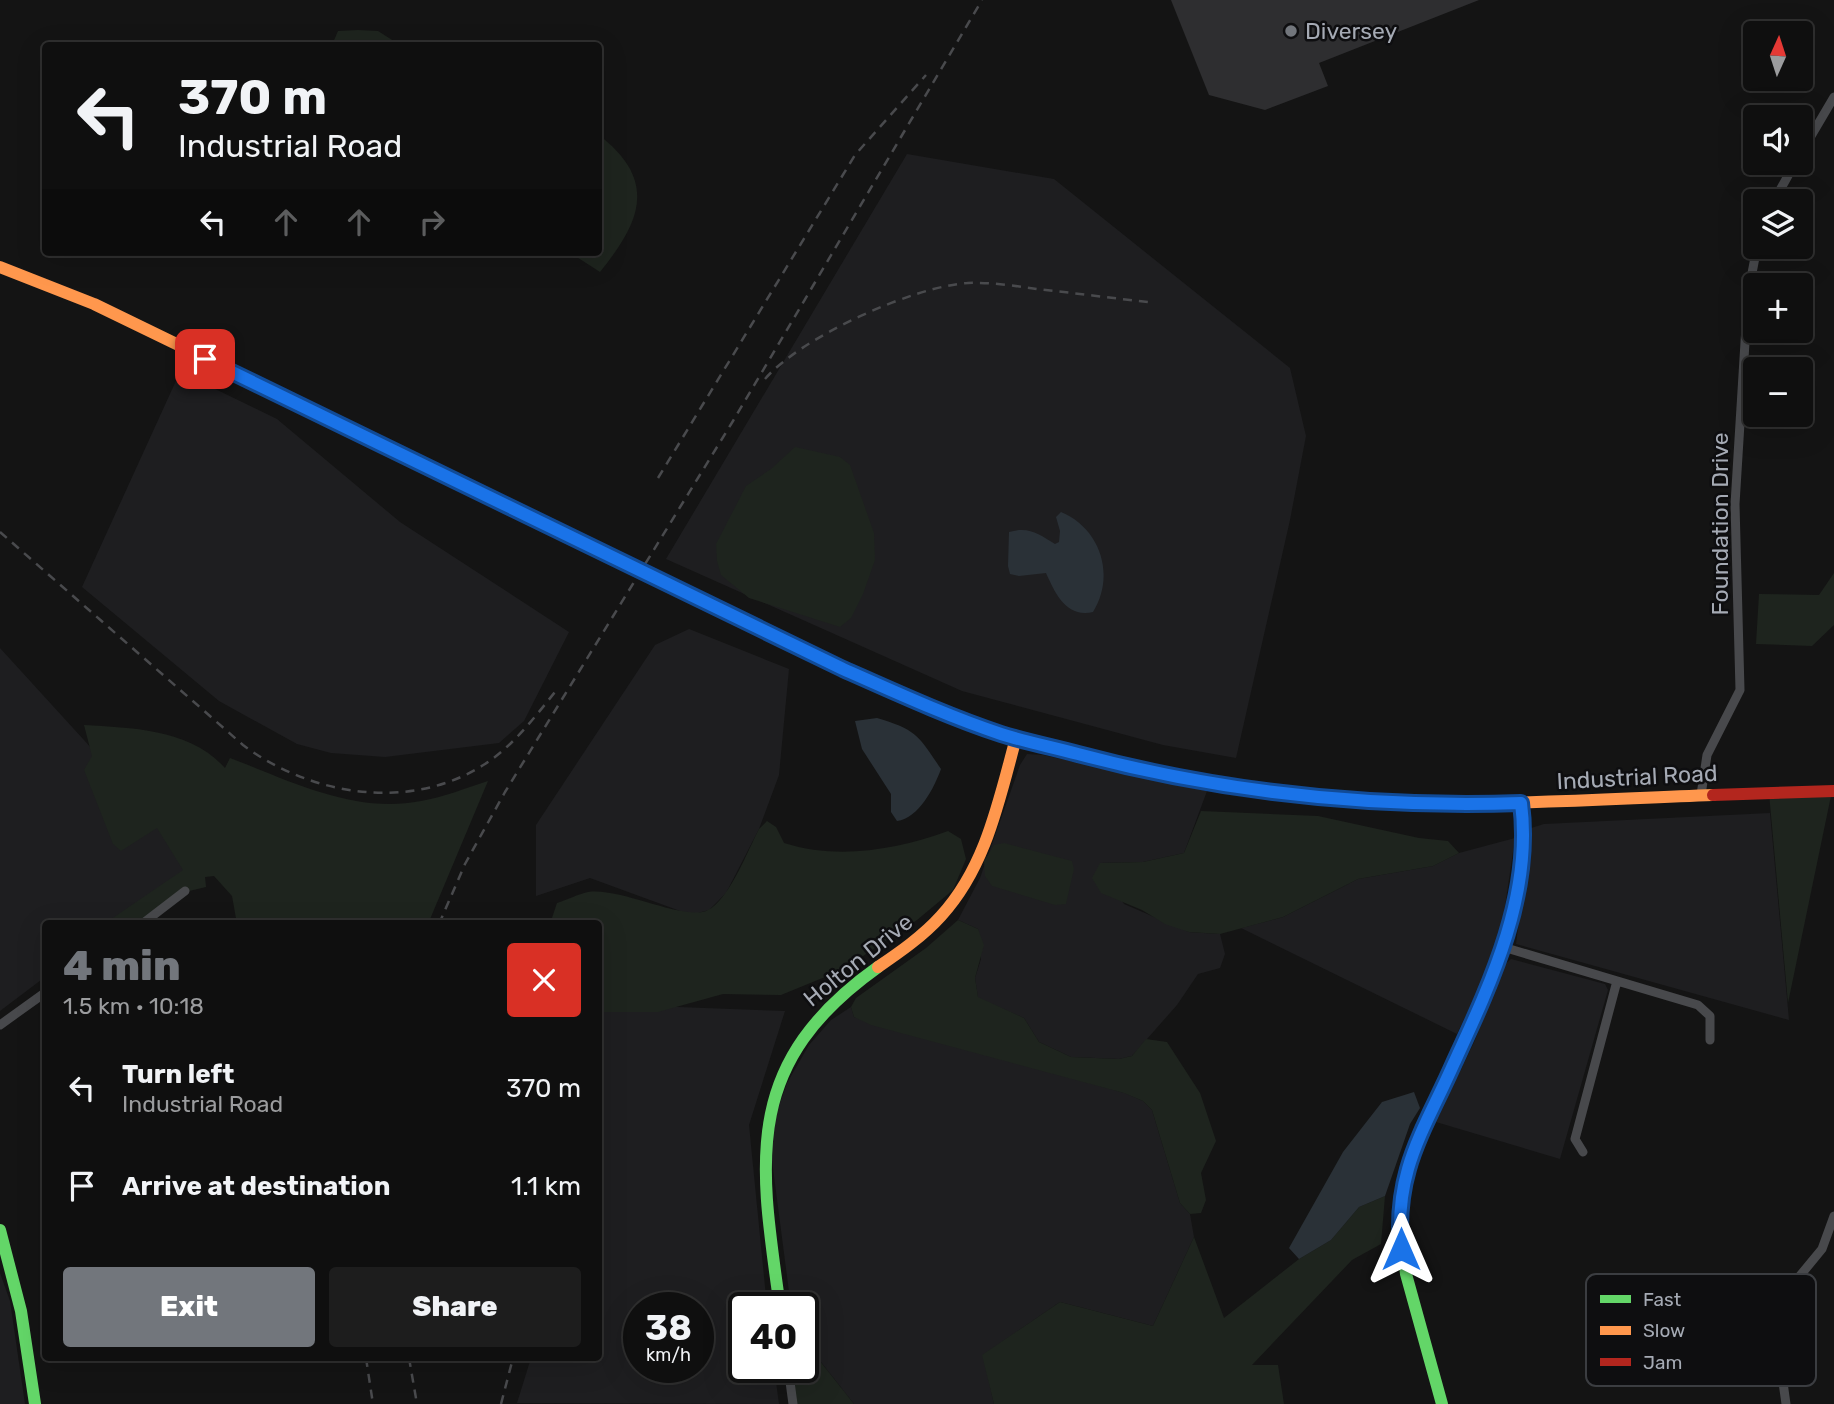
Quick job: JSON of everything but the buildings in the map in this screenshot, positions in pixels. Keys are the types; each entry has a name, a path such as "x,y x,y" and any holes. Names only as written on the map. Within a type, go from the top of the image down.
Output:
{"main road":[{"name":"Industrial Road","path":"0,267 94,304 843,669 914,701 1016,738 1133,769 1290,796 1414,805 1834,791"},
{"name":"Holton Drive","path":"778,1292 763,1168 767,1119 780,1081 800,1038 837,999 908,949 954,902 974,870 986,841 1016,738"},
{"path":"1442,1404 1402,1264 1399,1229 1402,1190 1417,1139 1483,1002 1503,947 1518,877 1524,822 1521,803"},
{"path":"0,1230 21,1311 35,1404"}],"street":[{"path":"1813,136 1831,110 1834,97"},
{"name":"Foundation Drive","path":"1701,794 1707,755 1740,690 1735,504 1748,293 1755,259"},
{"path":"147,920 185,891"},
{"path":"1503,947 1698,1005 1707,1010 1712,1023 1710,1040"},
{"path":"1583,1152 1575,1139 1617,981"},
{"path":"0,1025 42,995"},
{"path":"1801,1274 1822,1249 1834,1216"},
{"path":"790,1383 793,1404"},
{"path":"1784,1386 1786,1404"}],"shaded area":[{"path":"338,31 378,31 395,42 333,42"},
{"path":"602,138 618,152 630,169 636,185 637,202 625,236 600,272 575,256 602,256"},
{"path":"907,154 1054,179 1290,368 1306,436 1290,520 1236,758 1163,745 962,691 666,559"},
{"path":"180,372 277,419 400,522 569,632 524,721 499,743 385,757 331,753 297,744 219,701 82,587"},
{"path":"795,447 840,457 850,465 874,533 875,560 863,594 851,618 840,627 749,598 721,575 717,561 716,544 746,486 771,469"},
{"path":"1061,512 1086,529 1100,554 1103,583 1093,612 1084,613 1069,608 1058,596 1046,573 1019,576 1010,574 1009,532 1028,531 1055,544 1059,542 1060,531 1056,517"},
{"path":"1834,573 1834,625 1812,646 1756,644 1759,594 1819,595"},
{"path":"689,629 789,669 779,775 759,829 726,893 709,910 691,915 590,878 536,896 536,825 655,645"},
{"path":"0,648 198,865 123,920 42,920 42,979 0,1011"},
{"path":"877,718 909,730 927,748 941,769 930,793 919,808 905,819 897,821 891,812 891,794 862,749 855,721"},
{"path":"84,725 160,733 195,745 225,768 230,758 323,793 371,803 421,801 488,781 430,920 236,920 232,896 214,876 205,877 206,887 185,892 147,920 110,920 183,870 157,828 121,851 113,844 84,770 92,756"},
{"path":"1027,754 1043,755 1207,791 1184,853 1143,862 1100,863 1124,904 1189,932 1220,934 1225,954 1220,968 1198,974 1177,1005 1132,1056 1119,1059 1071,1057 1039,1042 1024,1018 978,998 975,978 981,959 978,929 958,920 980,878 1020,765"},
{"path":"1832,791 1788,1003 1769,793"},
{"path":"1201,811 1318,816 1419,838 1448,841 1459,853 1433,866 1358,879 1283,917 1220,934 1189,932 1165,924 1142,910 1101,893 1092,878 1100,863 1143,862 1184,853"},
{"path":"1770,813 1789,1020 1516,944 1531,828 1544,824"},
{"path":"767,821 776,827 784,843 846,852 887,848 948,831 961,839 966,859 953,890 917,920 842,970 781,995 723,994 658,1012 602,1012 602,920 551,920 557,903 588,892 602,892 684,912 708,910 716,905 730,886 759,829"},
{"path":"1515,838 1504,913 1490,965 1457,1034 1241,928 1283,917 1358,879 1433,866 1459,853"},
{"path":"1004,843 1072,861 1074,869 1066,904 1055,905 992,886 985,876 984,861 994,845"},
{"path":"958,920 978,929 984,945 975,978 978,997 1024,1018 1039,1042 1071,1057 1119,1059 1132,1056 1146,1039 1167,1042 1200,1093 1216,1141 1201,1173 1206,1200 1201,1213 1190,1214 1180,1203 1152,1110 1143,1101 1124,1093 871,1025 854,1017 851,1007 856,998 926,948"},
{"path":"1511,959 1605,984 1608,990 1560,1159 1436,1122 1475,1040 1504,965"},
{"path":"602,1004 785,1011 749,1125 766,1292 728,1292 728,1383 776,1383 779,1404 517,1403 530,1361 602,1361"},
{"path":"851,1007 854,1017 1125,1093 1143,1101 1152,1110 1180,1203 1190,1214 1194,1237 1153,1326 1060,1302 983,1355 994,1404 854,1404 819,1360 819,1292 789,1292 771,1153 775,1117 787,1083 809,1045 831,1020"},
{"path":"1414,1092 1420,1108 1410,1124 1385,1196 1359,1207 1331,1240 1299,1259 1289,1248 1343,1152 1382,1102"},
{"path":"1385,1196 1381,1244 1352,1260 1252,1365 1278,1365 1284,1404 994,1404 982,1355 1060,1302 1153,1326 1194,1237 1224,1318 1299,1259 1331,1240 1359,1207"},
{"path":"0,1273 10,1301 25,1404 0,1404"},
{"path":"819,1360 854,1404 793,1404 790,1383 819,1383"}],"railway":[{"path":"441,920 465,864 505,792 733,421 982,0"},
{"path":"658,478 855,155 926,75"},
{"path":"765,379 804,347 860,316 945,286 994,284 1148,302"},
{"path":"0,532 243,745 299,776 330,786 362,792 394,793 426,788 456,779 485,764 505,749 555,692"},
{"path":"366,1361 373,1404"},
{"path":"410,1361 417,1404"},
{"path":"501,1404 512,1361"}],"traffic: fast":[{"path":"780,638 916,701 1026,742 1078,756 1212,784"},
{"path":"778,1292 767,1205 766,1160 770,1118 782,1078 802,1040 834,1003 878,967"},
{"path":"1442,1404 1406,1274 1400,1220 1402,1191 1414,1145 1493,976"},
{"path":"0,1230 21,1311 35,1404"}],"traffic: slow":[{"path":"0,267 94,304 403,454"},
{"path":"878,967 934,923 956,897 969,876 997,809 1016,738"},
{"path":"1212,784 1274,794 1399,803 1525,803 1713,795"}],"traffic: jam":[{"path":"403,454 780,638"},
{"path":"1713,795 1834,791"},
{"path":"1493,976 1516,892 1521,849 1521,804"}],"place":[{"name":"Diversey","path":"1291,31"}],"route":[{"path":"205,359 843,669 914,701 1001,734 1133,769 1290,796 1414,805 1521,803 1524,822 1511,918 1483,1002 1411,1154 1402,1190 1399,1229 1401,1249"}]}
